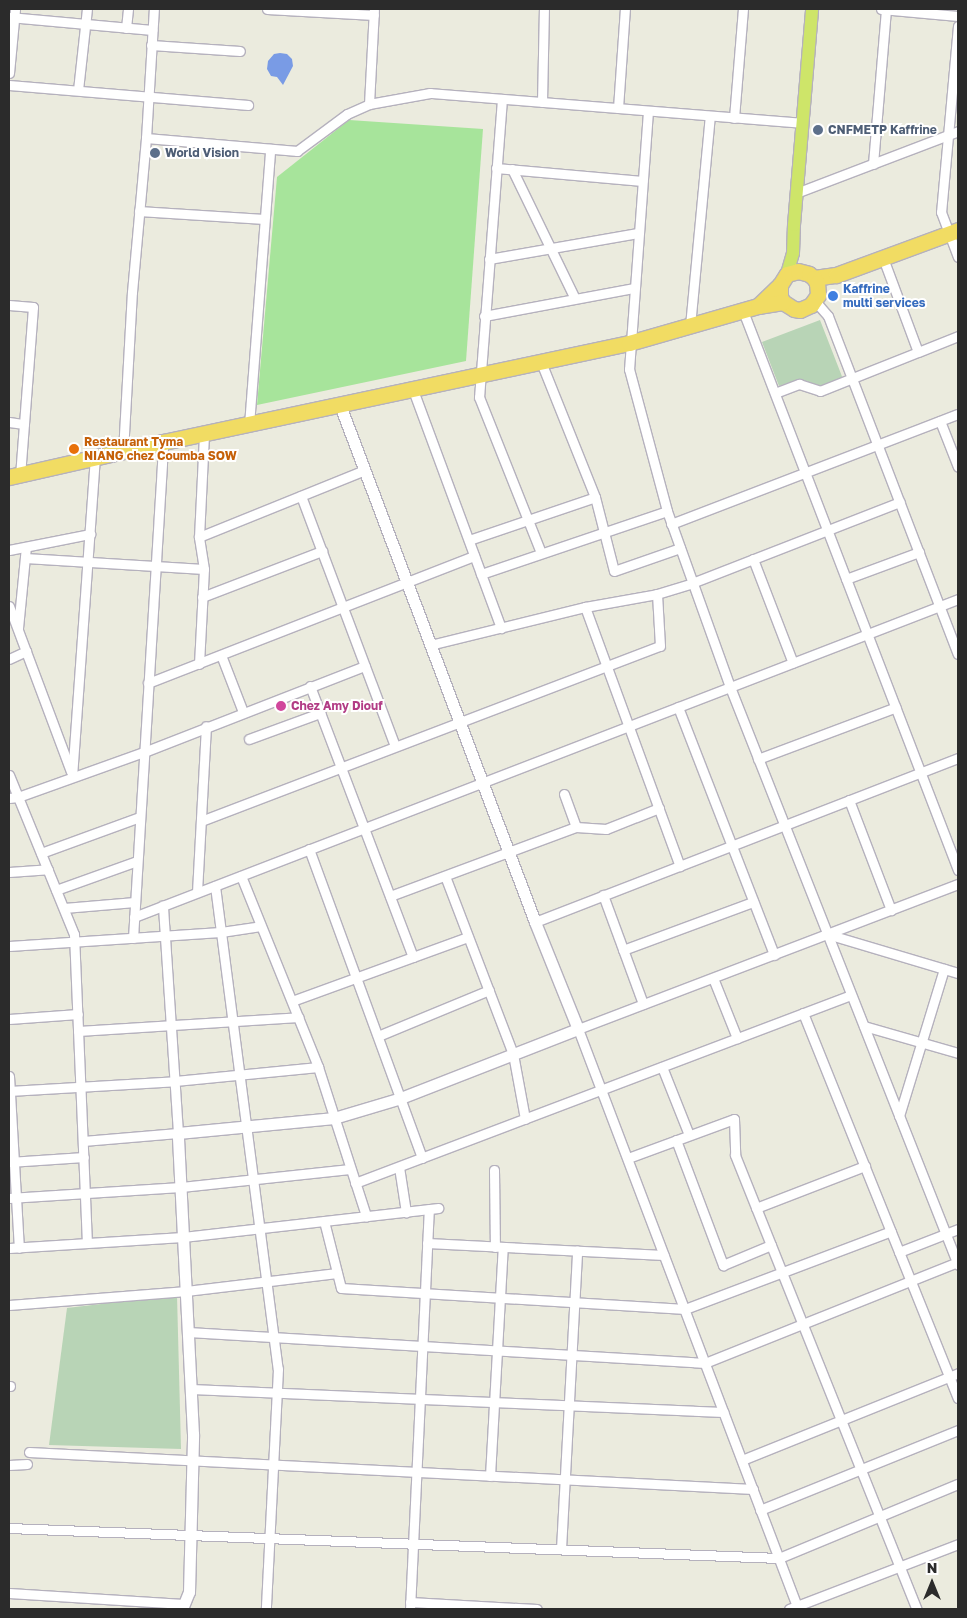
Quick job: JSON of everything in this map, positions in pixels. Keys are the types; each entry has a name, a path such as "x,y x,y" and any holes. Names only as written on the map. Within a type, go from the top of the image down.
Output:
{"highway":[{"path":"750,308 784,280 813,285 954,232"},
{"path":"784,280 780,297 788,307 800,310 811,305 813,285"},
{"path":"14,476 163,442 629,343 750,308 784,302"}],"main road":[{"path":"784,280 793,252 796,193 812,9"},
{"path":"793,252 813,285"},
{"path":"183,1606 189,1592 192,1460 191,1388 178,1133 334,1118 401,1098 578,1029 535,922 340,405"}],"street":[{"path":"78,90 87,9"},
{"path":"126,28 128,9"},
{"path":"123,452 154,9"},
{"path":"267,9 374,12 369,104"},
{"path":"542,102 544,9"},
{"path":"618,108 625,9"},
{"path":"734,118 743,9"},
{"path":"881,9 958,16"},
{"path":"872,164 886,9"},
{"path":"9,73 13,14 85,24 152,30"},
{"path":"958,26 954,133 941,212 954,232 958,257"},
{"path":"151,45 240,51"},
{"path":"9,85 248,104"},
{"path":"146,138 297,151 347,114 369,104 430,93 802,123"},
{"path":"502,99 479,397 541,553"},
{"path":"188,1332 705,1363 958,1263 730,687 667,511 629,369 629,343 648,111"},
{"path":"690,326 710,116"},
{"path":"796,193 954,133"},
{"path":"249,425 270,149"},
{"path":"496,168 642,181"},
{"path":"512,169 575,299"},
{"path":"139,211 264,219"},
{"path":"489,259 638,233"},
{"path":"883,258 918,352"},
{"path":"813,285 828,316 958,654"},
{"path":"484,316 634,288"},
{"path":"9,305 32,307 24,424 14,476"},
{"path":"750,308 775,393 958,870"},
{"path":"775,393 799,384 820,391 958,336"},
{"path":"541,362 595,497 614,571 680,548"},
{"path":"413,390 501,628"},
{"path":"671,524 958,414"},
{"path":"940,421 958,467"},
{"path":"9,422 24,424"},
{"path":"198,664 204,569 199,537 204,434"},
{"path":"133,938 163,442"},
{"path":"72,777 95,458"},
{"path":"199,537 364,470"},
{"path":"301,496 395,746"},
{"path":"468,540 595,497"},
{"path":"430,645 585,607 657,594 900,502"},
{"path":"481,574 667,511"},
{"path":"9,550 90,534"},
{"path":"18,630 26,546"},
{"path":"202,597 322,551"},
{"path":"846,579 919,552"},
{"path":"148,684 474,556"},
{"path":"25,558 204,569"},
{"path":"753,559 793,663"},
{"path":"201,821 660,646 657,594"},
{"path":"134,917 958,599"},
{"path":"9,606 72,777"},
{"path":"585,607 680,866"},
{"path":"9,659 26,651"},
{"path":"221,655 243,712"},
{"path":"13,797 144,752 206,726 365,666"},
{"path":"310,686 413,957"},
{"path":"678,707 774,955"},
{"path":"758,759 896,707"},
{"path":"249,739 320,713"},
{"path":"197,892 206,726"},
{"path":"535,922 958,758"},
{"path":"9,775 13,797 41,853 74,934 87,1243"},
{"path":"564,794 576,827"},
{"path":"849,800 891,910"},
{"path":"390,896 576,827 606,829 659,808"},
{"path":"41,853 140,817"},
{"path":"309,849 422,1158"},
{"path":"56,890 137,862"},
{"path":"9,872 48,869"},
{"path":"241,876 318,1066 366,1216"},
{"path":"445,876 513,1054 525,1119"},
{"path":"958,884 578,1029 779,1558 795,1608 958,1544"},
{"path":"215,886 278,1369 266,1609"},
{"path":"603,895 643,1004"},
{"path":"64,908 135,902"},
{"path":"623,950 753,902"},
{"path":"83,1141 178,1133 163,906"},
{"path":"9,946 221,932 261,926"},
{"path":"827,934 958,973"},
{"path":"292,1001 468,937"},
{"path":"899,1116 944,969"},
{"path":"713,978 737,1038"},
{"path":"378,1036 489,990"},
{"path":"355,1183 851,995"},
{"path":"803,1013 911,1281 954,1375 958,1398"},
{"path":"9,1019 78,1014"},
{"path":"78,1031 299,1017"},
{"path":"864,1026 958,1053"},
{"path":"9,1091 175,1081 318,1066"},
{"path":"662,1067 689,1135"},
{"path":"9,1076 12,1198 19,1248"},
{"path":"628,1158 734,1119 735,1155 917,1609"},
{"path":"676,1140 723,1265 771,1246"},
{"path":"11,1162 84,1157"},
{"path":"756,1208 865,1166"},
{"path":"399,1167 406,1212"},
{"path":"12,1198 181,1187 350,1169"},
{"path":"490,1476 500,1298 494,1170"},
{"path":"9,1248 184,1237 433,1208 427,1243 410,1606 537,1609"},
{"path":"324,1221 341,1288 685,1309 891,1230"},
{"path":"899,1252 958,1230"},
{"path":"427,1243 664,1255"},
{"path":"561,1549 577,1250"},
{"path":"9,1305 186,1291 337,1273"},
{"path":"742,1460 954,1375"},
{"path":"191,1388 724,1412"},
{"path":"760,1510 958,1430"},
{"path":"29,1452 753,1489"},
{"path":"9,1465 28,1464"},
{"path":"9,1528 779,1558 958,1484"},
{"path":"9,1594 183,1606"}],"green space":[{"path":"349,120 483,129 466,361 257,405 277,177"},
{"path":"820,320 843,379 821,387 800,379 779,386 762,342"},
{"path":"177,1295 181,1449 49,1445 67,1308"}],"water":[{"path":"274,54 287,54 292,59 293,66 283,85 277,77 271,76 267,69 268,61"}],"place":[{"name":"CNFMETP Kaffrine","path":"818,130"},
{"name":"World Vision","path":"155,153"},
{"name":"Kaffrine multi services","path":"833,296"},
{"name":"Restaurant Tyma NIANG chez Coumba SOW","path":"74,449"},
{"name":"Chez Amy Diouf","path":"281,706"}]}
